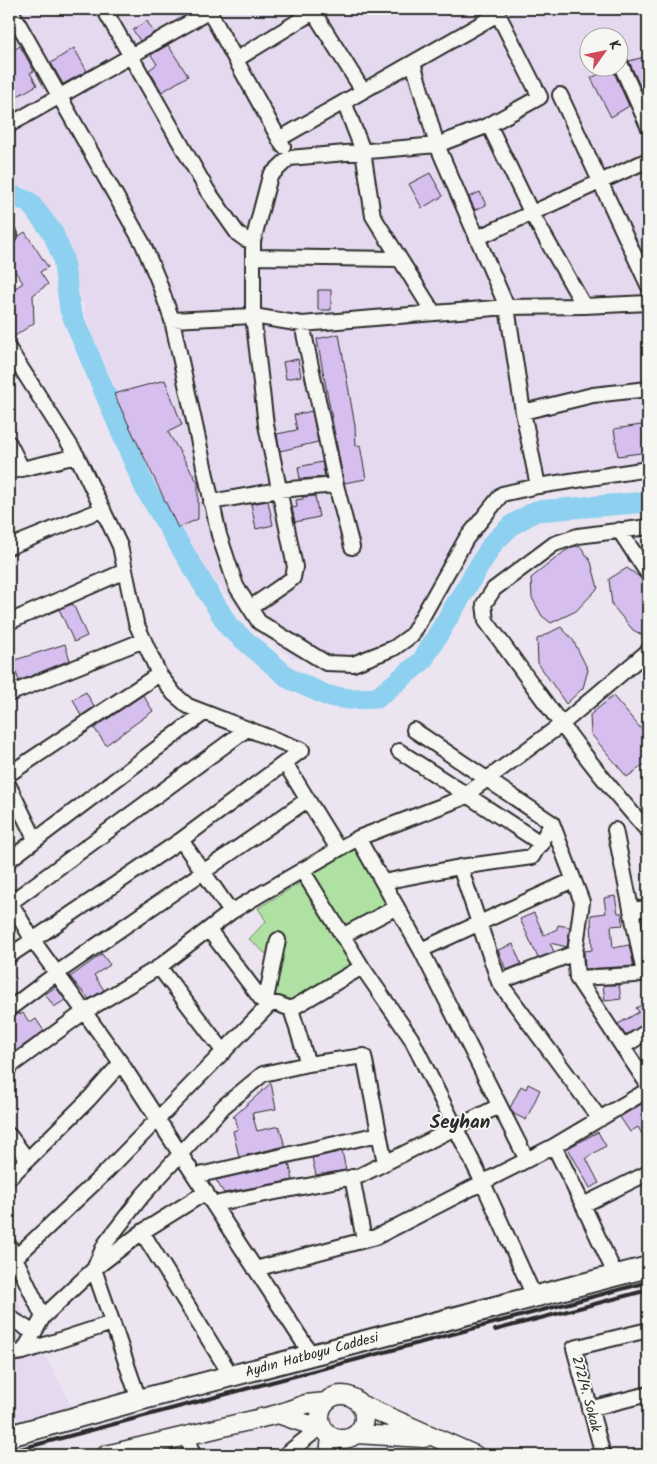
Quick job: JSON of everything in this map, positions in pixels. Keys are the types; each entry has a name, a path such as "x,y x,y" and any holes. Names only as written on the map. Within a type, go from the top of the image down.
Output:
{"main road":[{"name":"Aydın Hatboyu Caddesi","path":"616,1276 648,1260"},
{"name":"Aydın Hatboyu Caddesi","path":"9,1436 311,1354 648,1267"}],"street":[{"path":"10,9 143,244 158,280 172,320 219,535 236,586 258,622 326,663 353,664 394,648 412,635 466,539 502,494 538,486 648,469"},
{"path":"104,9 207,190 238,234 245,239 253,241"},
{"path":"9,125 209,10 289,158"},
{"path":"236,59 316,10 363,91"},
{"path":"250,608 294,578 295,567 266,425 253,316 253,241 270,176 289,158 437,145 489,125 540,98 498,12 279,139"},
{"path":"413,63 437,145 507,307 523,412 538,486"},
{"path":"627,78 648,126"},
{"path":"560,95 648,285"},
{"path":"344,102 363,151 373,216 433,312"},
{"path":"489,125 532,214 584,306"},
{"path":"477,238 648,160"},
{"path":"253,257 399,259"},
{"path":"172,320 253,316 302,324 507,307 648,303"},
{"path":"302,324 336,486 352,547"},
{"path":"9,349 77,456 103,509 120,546 136,623 159,674 174,694 188,706 302,750 181,840 9,956"},
{"path":"523,412 593,395 648,389"},
{"path":"9,443 15,471 77,456"},
{"path":"211,502 279,490 336,486"},
{"path":"9,547 103,509"},
{"path":"648,527 578,536 554,544 494,589 484,604 486,621 562,724 629,810 648,831"},
{"path":"619,530 648,574"},
{"path":"9,622 125,571"},
{"path":"9,694 144,640"},
{"path":"9,1067 84,1012 158,967 231,912 358,838 465,795 562,724 648,651"},
{"path":"9,774 159,674"},
{"path":"9,860 204,713"},
{"path":"247,729 9,901 32,939 121,1063 311,1354"},
{"path":"414,730 488,777 552,823 582,902 576,954 577,978 648,1085"},
{"path":"399,751 542,844"},
{"path":"285,763 338,849"},
{"path":"9,786 35,839"},
{"path":"9,1009 57,973 307,800"},
{"path":"383,882 460,867 532,857 542,844 552,823"},
{"path":"577,978 646,972 615,830"},
{"path":"358,838 420,950 528,1160"},
{"path":"181,840 231,912"},
{"path":"460,867 499,982 600,1119"},
{"path":"302,870 362,967 411,1038 456,1126 534,1296"},
{"path":"420,950 573,880"},
{"path":"342,936 397,907"},
{"path":"632,910 648,908"},
{"path":"209,930 268,1004 285,1006 291,1009 308,1064"},
{"path":"15,1258 158,1119 268,1004 278,940"},
{"path":"499,982 576,954"},
{"path":"158,967 224,1052"},
{"path":"291,1009 362,967"},
{"path":"623,1048 648,1031"},
{"path":"138,1400 94,1269 105,1244 142,1196 224,1106 263,1074 308,1064 364,1056 385,1163"},
{"path":"9,1178 88,1100 121,1063"},
{"path":"255,1269 376,1237 554,1146 648,1090"},
{"path":"214,1204 352,1178 499,1106"},
{"path":"195,1176 380,1134"},
{"path":"9,1135 27,1159"},
{"path":"554,1146 616,1276"},
{"path":"583,1205 648,1173"},
{"path":"352,1178 364,1240"},
{"path":"23,1352 43,1317 94,1269 142,1232 206,1192"},
{"path":"142,1232 232,1377"},
{"path":"9,1245 43,1317"},
{"path":"9,1317 34,1333"},
{"path":"9,1354 23,1352 112,1323"},
{"name":"272/4. Sokak","path":"603,1455 574,1348 648,1330"},
{"path":"590,1409 648,1394"},
{"path":"329,1455 327,1431 320,1413 326,1402 331,1398 344,1395 437,1440 475,1455"},
{"path":"106,1455 132,1452 186,1435 278,1414 306,1404 326,1402"},
{"path":"344,1455 353,1436 360,1429 364,1417 360,1404"},
{"path":"278,1414 327,1431 337,1438 404,1435 437,1440"},
{"path":"285,1455 327,1431"},
{"path":"186,1435 194,1455"}],"shaded area":[{"path":"9,9 648,9 648,477 583,484 515,498 501,507 414,645 354,670 292,658 255,629 190,551 94,340 58,222 24,187 9,184"},
{"path":"9,1278 22,1310 72,1407 9,1424"}],"green space":[{"path":"358,838 397,907 342,936 302,870"},
{"path":"300,883 351,965 285,1006 265,1004 274,961 249,939 266,921 258,908"}],"building":[{"path":"147,21 154,33 140,41 133,30"},
{"path":"168,45 188,76 162,92 149,70 157,64 151,55"},
{"path":"20,46 34,71 30,73 37,85 9,101 9,53"},
{"path":"74,48 87,71 63,84 51,63"},
{"path":"648,56 648,99 646,100 630,63 630,61"},
{"path":"591,78 616,78 629,106 611,117"},
{"path":"430,173 443,196 422,208 409,184"},
{"path":"480,192 486,205 475,210 469,197"},
{"path":"25,232 48,267 40,272 48,284 33,295 34,323 12,338 9,333 9,292 23,283 9,262 9,245"},
{"path":"318,290 331,290 331,310 318,310"},
{"path":"339,334 355,426 356,446 360,445 366,479 344,483 317,339"},
{"path":"298,359 301,376 286,379 283,362"},
{"path":"165,380 182,425 168,432 198,483 198,519 178,528 114,394"},
{"path":"312,411 318,442 280,451 277,434 297,430 294,415"},
{"path":"648,424 648,452 618,456 614,429"},
{"path":"322,462 325,477 300,479 298,467"},
{"path":"315,496 319,517 295,522 292,508 297,507 296,500"},
{"path":"268,501 273,525 256,529 251,504"},
{"path":"575,546 581,547 591,562 598,588 576,611 551,623 542,616 532,598 531,578 565,551"},
{"path":"627,568 648,583 648,633 644,636 633,630 612,605 609,579"},
{"path":"73,604 87,636 74,642 59,609"},
{"path":"561,627 573,640 588,670 583,688 566,704 538,663 537,639"},
{"path":"65,644 70,660 19,681 12,661"},
{"path":"86,692 94,707 81,716 73,699"},
{"path":"143,695 153,711 106,745 94,728"},
{"path":"613,696 648,737 648,762 627,777 591,734 590,715"},
{"path":"615,896 618,913 622,913 623,925 611,926 613,948 629,945 634,966 585,969 584,951 592,950 591,915 606,913 604,898"},
{"path":"534,913 544,935 557,929 558,925 570,927 567,947 550,943 554,952 538,958 520,919"},
{"path":"513,944 521,964 506,970 498,950"},
{"path":"102,954 110,965 94,975 104,990 89,999 70,977"},
{"path":"603,985 619,985 621,999 605,1001"},
{"path":"56,987 65,1000 54,1007 45,994"},
{"path":"648,1001 648,1022 625,1035 618,1024 639,1012 636,1008"},
{"path":"18,1013 20,1015 23,1013 30,1023 36,1019 44,1031 10,1055 9,1020"},
{"path":"271,1083 276,1109 252,1113 257,1131 279,1126 285,1146 239,1157 233,1131 238,1129 235,1117 233,1117"},
{"path":"528,1084 540,1090 526,1120 514,1114 510,1108 521,1086 526,1089"},
{"path":"648,1100 648,1144 638,1127 630,1132 620,1117"},
{"path":"598,1132 606,1146 586,1158 599,1183 590,1188 568,1148"},
{"path":"342,1151 346,1170 316,1175 312,1158"},
{"path":"289,1163 293,1180 224,1193 216,1180"}],"waterway":[{"path":"9,194 29,202 53,233 63,258 70,310 145,488 229,627 290,679 328,696 350,699 377,698 422,661 493,543 512,525 536,511 648,502"}],"railway":[{"path":"9,1452 648,1282"},
{"path":"495,1330 648,1290"}],"district":[{"name":"Seyhan","path":"460,1123"}]}
